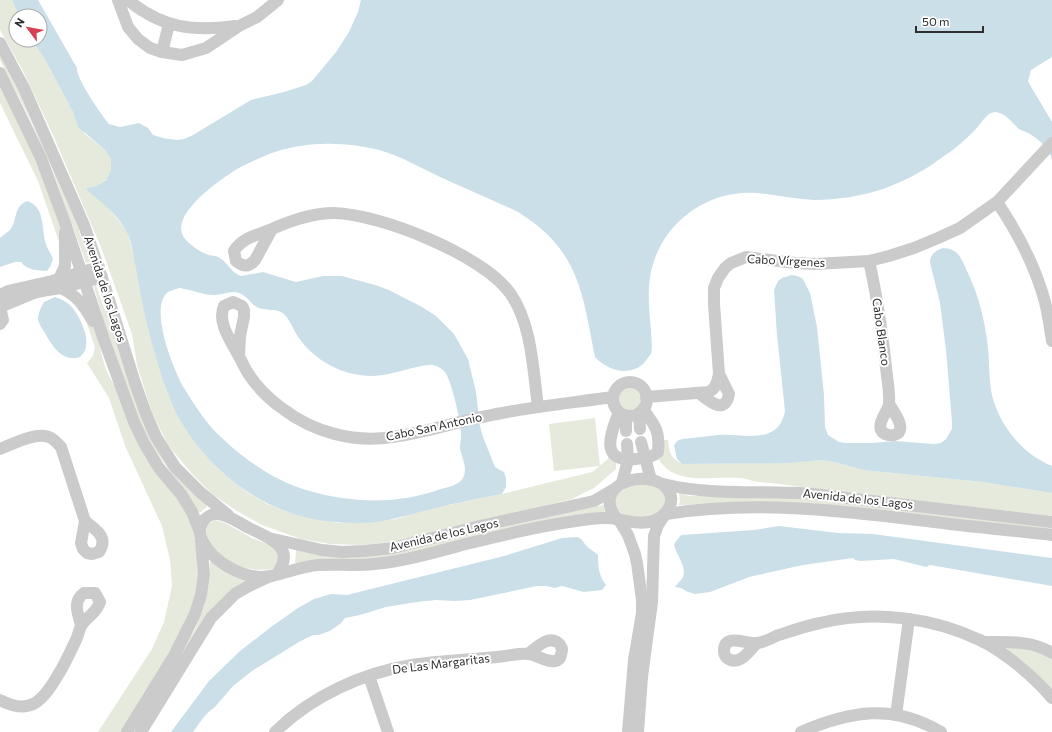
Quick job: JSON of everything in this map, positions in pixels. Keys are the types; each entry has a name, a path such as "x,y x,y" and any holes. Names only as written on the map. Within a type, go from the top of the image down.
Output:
{"street":[{"path":"118,0 128,27 143,43 162,52 182,55 197,52 206,48 239,26 257,17 278,0"},
{"path":"128,0 148,15 169,24 198,29 216,29 239,26"},
{"path":"162,52 169,24"},
{"name":"Avenida de los Lagos","path":"0,43 24,88 84,225 135,384 156,436 175,467 200,492 230,517"},
{"name":"Avenida de los Lagos","path":"0,73 41,158 134,422 144,443 159,468 186,502 192,512 201,536"},
{"name":"Cabo Vírgenes","path":"719,374 714,288 718,278 725,268 731,263 746,257 815,264 869,261 889,256 938,238 960,228 997,202 1052,143"},
{"path":"997,202 1013,226 1030,260 1044,301 1052,341"},
{"path":"272,229 300,217 319,214 334,213 364,218 403,229 437,243 492,273 510,293 523,316 538,407"},
{"path":"0,324 3,320 0,307 34,293 48,290 60,284 65,266 64,220"},
{"name":"Cabo Blanco","path":"869,261 883,337 889,404"},
{"path":"0,295 8,291 60,284 100,272"},
{"path":"60,284 80,301 104,340"},
{"name":"Cabo San Antonio","path":"239,356 247,373 257,387 272,402 289,414 323,430 360,439 392,437 487,416 538,407 613,397"},
{"path":"699,393 716,405 720,406 726,402 729,394 719,374"},
{"path":"623,414 631,416 643,406 709,392 717,385 719,374"},
{"path":"626,430 623,414 613,403 613,397 617,388 622,384 632,382 642,387 643,406 640,429"},
{"path":"623,414 612,430 609,440 610,449 616,456 628,460 654,456 658,452 660,440 656,428 643,406"},
{"path":"0,449 41,435 49,437 55,441 61,447 85,521"},
{"path":"641,442 651,480"},
{"path":"627,444 628,460 618,486 610,498 610,507 612,513 618,519 628,535 635,554 642,600 642,613 634,660 628,732"},
{"path":"618,486 632,480 651,480 663,484 671,495 671,500 665,515 658,525 654,536 651,606 642,677 638,732"},
{"name":"Avenida de los Lagos","path":"663,484 684,489 813,494 1052,522"},
{"name":"Avenida de los Lagos","path":"272,539 308,548 335,551 364,551 393,548 480,526 594,502 618,486"},
{"name":"Avenida de los Lagos","path":"665,515 717,508 828,510 858,512 1052,535"},
{"path":"126,732 174,656 195,614 201,595 204,574 201,525 205,519 219,514 230,517 272,539 281,547 284,554 284,562 273,575 235,594 211,618 141,732"},
{"path":"618,519 638,523 648,523 665,515"},
{"name":"Avenida de los Lagos","path":"273,575 297,568 317,565 355,565 389,562 515,532 590,519 618,519"},
{"path":"201,536 210,553 223,564 232,569 246,574 273,575"},
{"path":"756,644 820,622 834,620 879,616 932,623 957,631 983,642 1031,677 1052,698"},
{"path":"896,715 909,619"},
{"path":"0,700 19,706 36,703 43,698 51,688 67,659 81,626"},
{"path":"983,642 1016,642 1034,645 1052,653"},
{"name":"De Las Margaritas","path":"275,732 301,711 325,695 348,684 386,670 412,665 528,654"},
{"path":"368,676 388,732"},
{"path":"801,732 831,720 846,716 878,713 896,715 922,722 941,732"}],"shaded area":[{"path":"0,0 12,0 16,8 8,8 8,44 0,30"},
{"path":"0,48 79,220 79,231 90,262 86,263 52,169 29,117 0,60"},
{"path":"10,48 37,48 45,58 73,112 77,123 86,135 105,150 111,159 111,170 109,176 97,186 89,187 116,217 128,235 203,452 217,468 247,492 267,504 288,512 338,523 360,523 396,519 430,509 502,494 592,472 608,459 608,452 616,459 616,469 594,488 572,499 397,541 362,545 330,544 301,539 262,525 237,511 212,494 193,475 168,445 152,413 137,365 132,334 101,247 53,135 22,69"},
{"path":"0,79 60,215 63,253 38,181 0,103"},
{"path":"95,283 105,310 111,319 142,414 208,505 200,513 153,447 137,416 108,335 93,284"},
{"path":"81,307 98,337 109,376 193,526 200,574 192,614 124,732 98,732 152,649 164,622 172,586 170,560 162,526 126,448 109,398 87,363 93,356 95,347"},
{"path":"630,387 635,388 641,394 641,404 635,410 630,411 625,410 619,404 618,399 619,394 625,388"},
{"path":"595,418 600,466 554,471 549,424"},
{"path":"662,440 668,440 671,454 682,464 764,463 822,460 863,470 982,482 1052,493 1052,516 757,482 742,478 685,477 675,474 666,468 659,460"},
{"path":"641,484 658,486 668,498 661,512 641,519 619,514 614,504 616,495 628,487"},
{"path":"679,493 689,496 775,496 1052,526 1052,531 742,503 678,505 680,502"},
{"path":"603,505 606,512 395,556 362,561 328,560 295,563 296,550 445,540"},
{"path":"215,520 225,523 252,538 277,548 281,559 273,569 265,570 249,569 234,565 227,561 215,551 205,535 208,525"},
{"path":"211,560 249,579 219,604 137,732 133,732 195,629 202,613 206,597"},
{"path":"1009,646 1039,651 1052,659 1052,692 1008,653 1007,649"}],"water":[{"path":"12,0 38,0 43,8 16,8"},
{"path":"361,0 1052,0 1052,57 1031,70 1028,81 1052,122 1052,160 1047,149 1037,139 1029,133 1019,129 1009,119 1000,113 995,112 984,118 974,131 963,141 930,166 915,175 883,189 858,196 831,199 814,200 757,193 740,193 708,201 694,209 681,220 670,232 661,246 651,269 649,286 652,345 651,354 643,364 637,368 624,371 605,365 595,357 581,292 566,257 554,241 538,226 518,212 438,176 411,162 372,148 342,144 297,147 270,154 239,168 209,189 189,210 183,220 181,231 186,240 200,251 209,255 217,256 234,272 241,276 263,272 296,282 323,276 342,276 389,290 436,316 454,334 468,359 476,392 480,426 483,437 495,467 504,472 506,478 506,487 502,494 387,520 368,523 332,522 307,518 283,510 260,499 238,485 219,469 201,450 178,417 157,361 144,313 128,235 125,228 115,216 87,190 87,188 97,186 106,180 111,170 111,159 105,150 78,127 73,112 45,59 37,48 48,48 48,17 77,68 84,88 109,124 120,127 139,123 148,128 153,135 177,140 193,135 251,100 284,92 306,85 312,81 336,52 349,32 358,12","holes":["180,288 217,295 236,292 245,296 259,308 281,312 287,318 299,338 314,355 327,364 352,374 374,376 428,365 434,365 441,368 447,375 450,382 458,413 461,431 460,449 465,467 463,478 453,485 408,498 391,500 356,500 339,498 295,486 273,476 241,455 217,434 197,408 184,388 174,368 165,339 161,311 163,300 168,292"]},
{"path":"27,201 37,208 42,219 47,246 53,259 47,271 30,269 21,262 15,262 0,267 0,238 10,230 18,210"},
{"path":"943,248 953,250 959,255 978,299 987,338 991,391 999,415 1017,442 1033,456 1052,466 1052,493 982,482 863,470 822,460 787,463 682,464 677,459 674,445 677,441 682,439 719,435 757,436 769,433 780,424 785,411 774,290 778,281 792,275 802,278 810,293 817,327 824,395 825,427 828,435 839,442 845,443 895,441 934,444 941,443 946,439 952,429 952,422 946,350 940,303 930,263 931,257 934,253"},
{"path":"55,297 70,305 82,324 87,341 85,350 80,357 68,358 59,352 51,343 39,323 38,319 44,302"},
{"path":"779,526 838,533 873,534 1052,558 1052,586 930,565 926,567 894,559 861,561 853,558 803,565 749,577 710,592 695,594 675,587 681,580 684,571 674,544 681,535 754,530"},
{"path":"578,537 598,555 599,571 606,585 602,590 584,592 562,586 555,588 537,586 470,600 436,600 386,607 345,618 330,631 313,635 299,642 252,671 233,686 205,716 193,732 171,732 209,681 240,651 298,608 314,599 331,594 347,595 504,556 562,538"}]}
